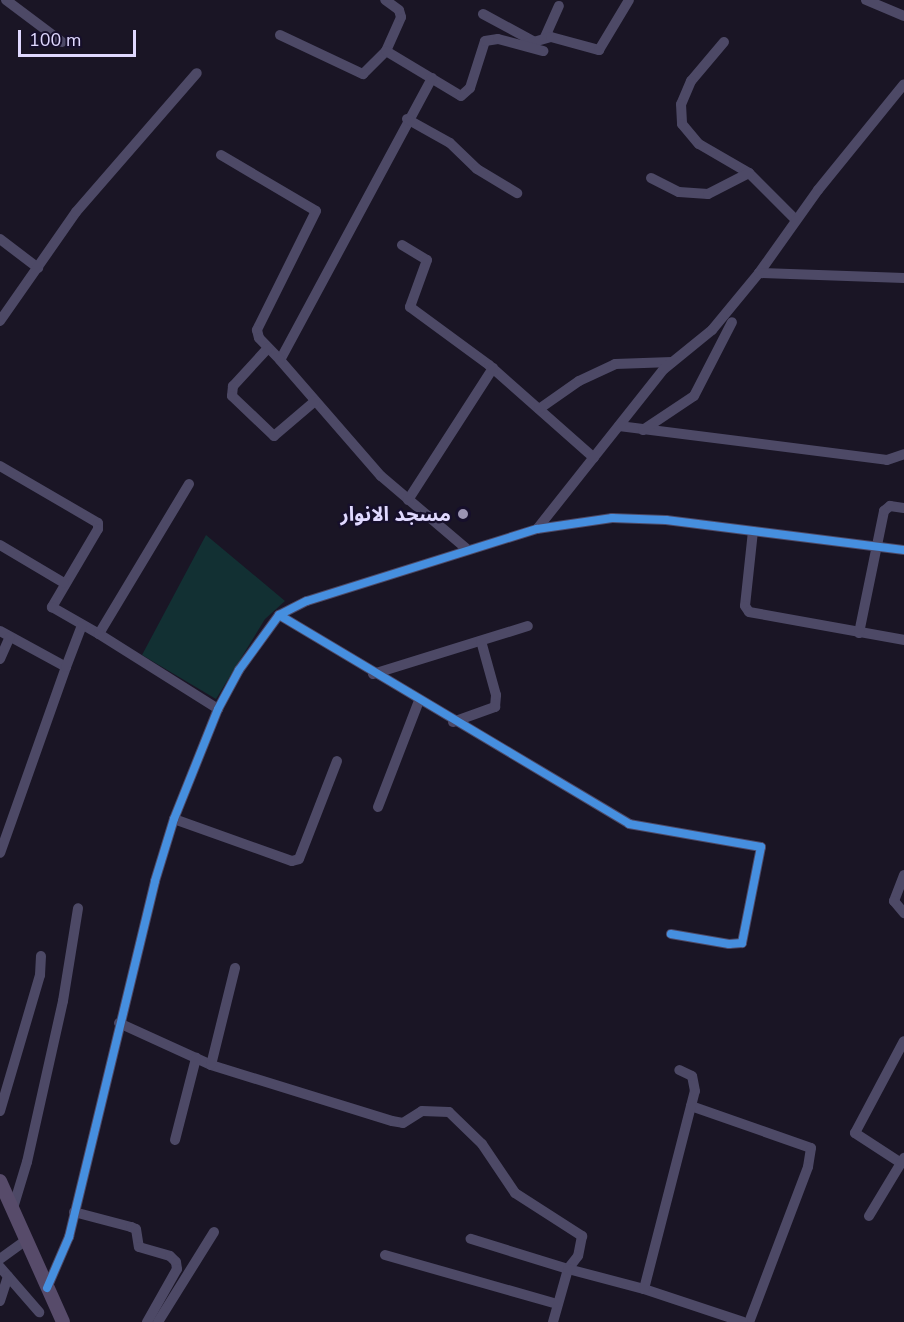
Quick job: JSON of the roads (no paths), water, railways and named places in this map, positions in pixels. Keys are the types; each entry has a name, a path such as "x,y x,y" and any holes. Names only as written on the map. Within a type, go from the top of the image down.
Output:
{"main road":[{"path":"0,1181 63,1322"}],"street":[{"path":"6,0 63,42"},
{"path":"280,35 359,75 368,72 386,51 401,13 385,0"},
{"path":"386,51 464,96 485,41 493,38 528,43 545,37 564,39 599,50 629,0"},
{"path":"866,0 904,16"},
{"path":"545,37 559,6"},
{"path":"483,14 543,51"},
{"path":"724,42 691,81 681,104 682,124 699,144 749,174 796,220"},
{"path":"0,321 76,212 197,73"},
{"path":"280,360 407,119 432,78"},
{"path":"537,529 672,362 712,330 759,273 796,220 904,84"},
{"path":"407,119 450,143 477,169 517,193"},
{"path":"221,154 316,211 260,323 259,338 359,453 408,500 468,550"},
{"path":"651,178 679,192 708,194 749,174"},
{"path":"0,239 38,268"},
{"path":"402,245 427,260 410,307 492,368 594,458"},
{"path":"759,273 904,278"},
{"path":"643,430 694,396 732,322"},
{"path":"268,348 233,386 232,396 274,436 315,401"},
{"path":"539,409 579,381 615,364 672,362"},
{"path":"408,500 492,368"},
{"path":"620,426 887,460 904,454"},
{"path":"0,466 98,523 99,528 64,583 52,607 218,709"},
{"path":"99,634 189,484"},
{"path":"859,633 886,508 904,508"},
{"path":"47,1288 65,1251 119,1023 174,819 218,709 239,670 279,615 307,601 537,529 635,517 904,550"},
{"path":"753,531 746,610 776,620 904,640"},
{"path":"0,545 64,583"},
{"path":"279,615 419,702 628,824 761,847 742,943 729,944 670,934"},
{"path":"0,853 82,625"},
{"path":"373,674 528,626"},
{"path":"0,631 66,667"},
{"path":"0,659 10,637"},
{"path":"453,722 495,707 496,695 482,641"},
{"path":"378,807 419,702"},
{"path":"174,819 292,861 299,859 337,761"},
{"path":"904,875 894,901 904,913"},
{"path":"13,1208 27,1162 63,1001 78,908"},
{"path":"0,1111 40,975 41,956"},
{"path":"211,1065 235,968"},
{"path":"119,1023 211,1065 392,1121 403,1123 422,1111 448,1112 482,1144 515,1193 578,1230 582,1245 568,1269 553,1322"},
{"path":"870,1216 902,1160 855,1133 903,1044"},
{"path":"175,1140 196,1058"},
{"path":"644,1289 691,1106 695,1082 692,1076 679,1070"},
{"path":"691,1106 811,1148 808,1167 750,1322"},
{"path":"74,1212 136,1229 136,1244 170,1256 176,1262 177,1269 147,1322"},
{"path":"158,1322 214,1232"},
{"path":"471,1239 568,1269 644,1289 743,1322"},
{"path":"0,1259 26,1240"},
{"path":"385,1255 557,1304"},
{"path":"0,1267 39,1312"},
{"path":"0,1301 8,1276"}],"place":[{"name":"مسجد الانوار","path":"463,514"}]}
